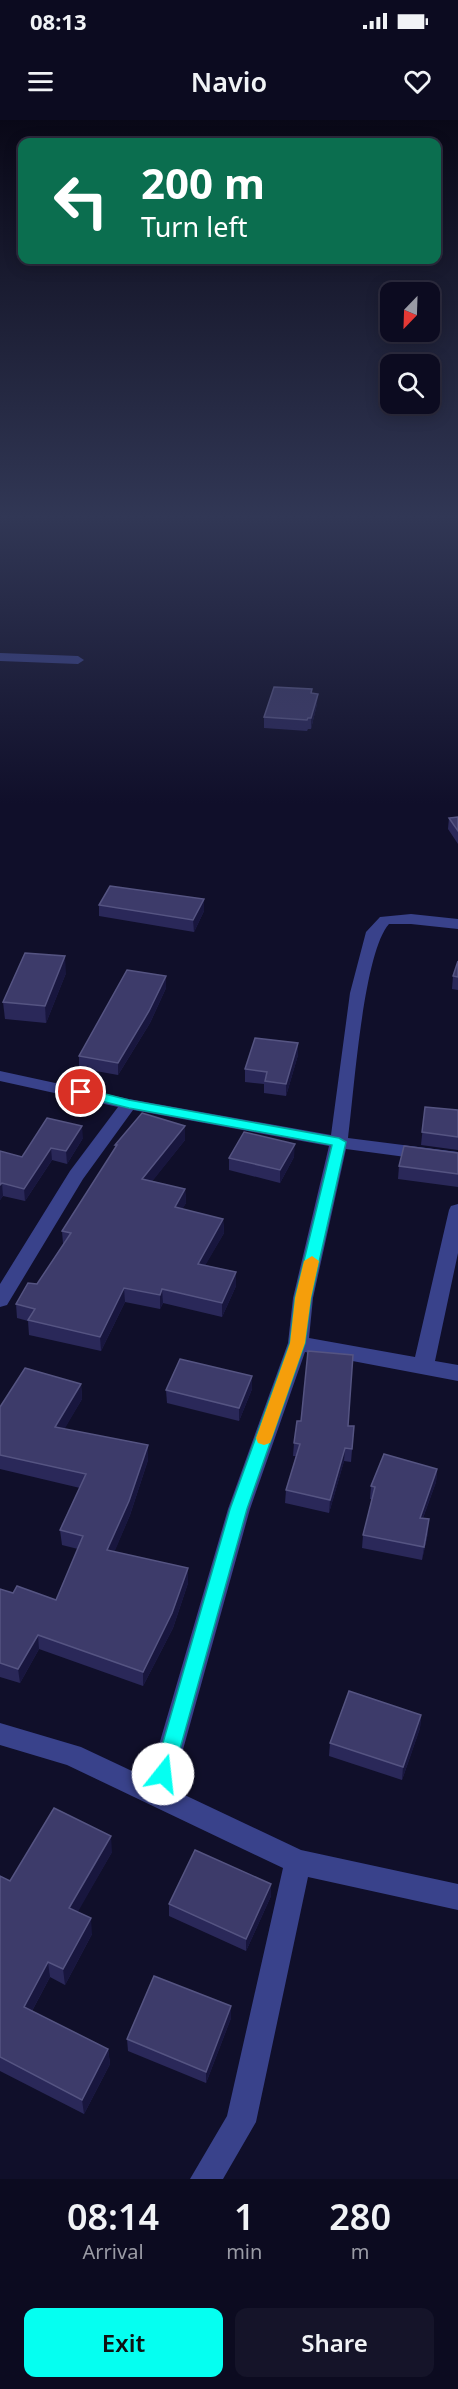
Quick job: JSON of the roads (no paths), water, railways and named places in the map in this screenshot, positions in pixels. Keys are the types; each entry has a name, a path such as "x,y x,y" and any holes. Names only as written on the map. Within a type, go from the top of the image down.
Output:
{"street":[{"path":"0,657 78,660"},
{"path":"157,1797 239,1509 298,1343 303,1298 339,1142 358,993 374,932 385,920 411,919 458,924"},
{"path":"0,1076 129,1104 339,1142 458,1158"},
{"path":"0,1300 35,1241 109,1128 129,1104"},
{"path":"423,1368 458,1210"},
{"path":"298,1343 458,1373"},
{"path":"0,1734 72,1755 298,1862 458,1897"},
{"path":"206,2179 241,2122 298,1862"}]}
